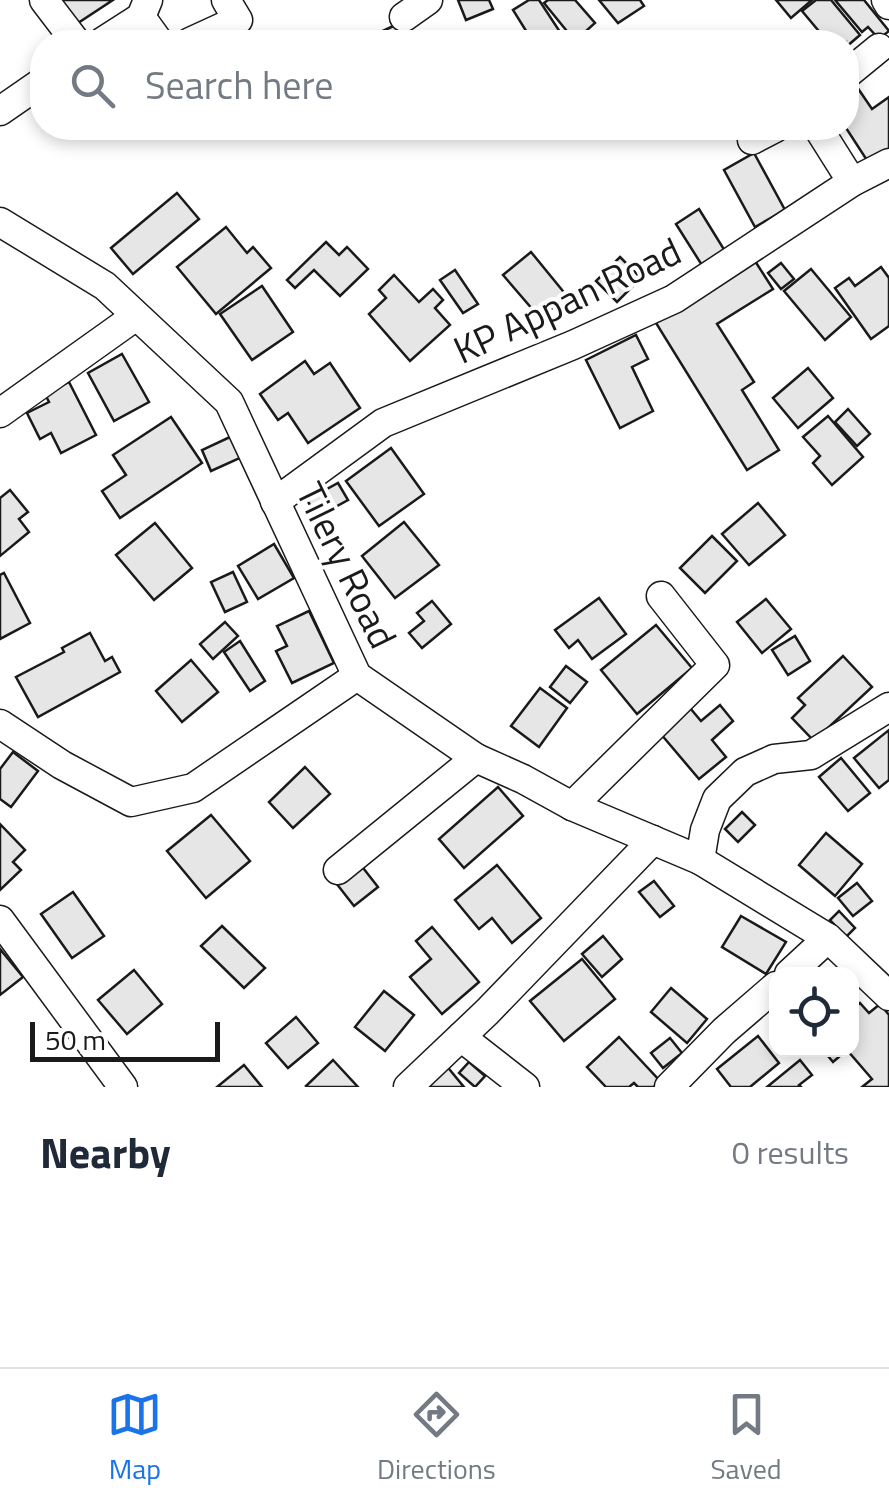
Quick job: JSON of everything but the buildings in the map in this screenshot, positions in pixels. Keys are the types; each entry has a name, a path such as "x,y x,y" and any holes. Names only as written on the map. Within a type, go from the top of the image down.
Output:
{"street":[{"path":"44,0 67,30"},
{"path":"404,18 428,0"},
{"path":"117,30 144,8"},
{"path":"859,67 886,51"},
{"path":"0,111 30,90"},
{"path":"826,140 852,182"},
{"name":"KP Appan Road","path":"274,502 383,423 574,345 674,299 852,182 889,163"},
{"name":"Tilery Road","path":"0,222 105,286 229,402 357,676 476,758 523,778 572,806 700,860 828,938 889,996"},
{"path":"0,412 136,316"},
{"path":"572,806 716,665 662,596"},
{"path":"0,724 62,765 131,802 193,788 357,676"},
{"path":"700,860 705,830 717,799 746,772 774,759 811,755 889,708"},
{"path":"338,870 476,758"},
{"path":"408,1087 654,840"},
{"path":"0,920 123,1087"},
{"path":"797,967 828,938"},
{"path":"669,1087 769,992"},
{"path":"461,1037 525,1087"}]}
